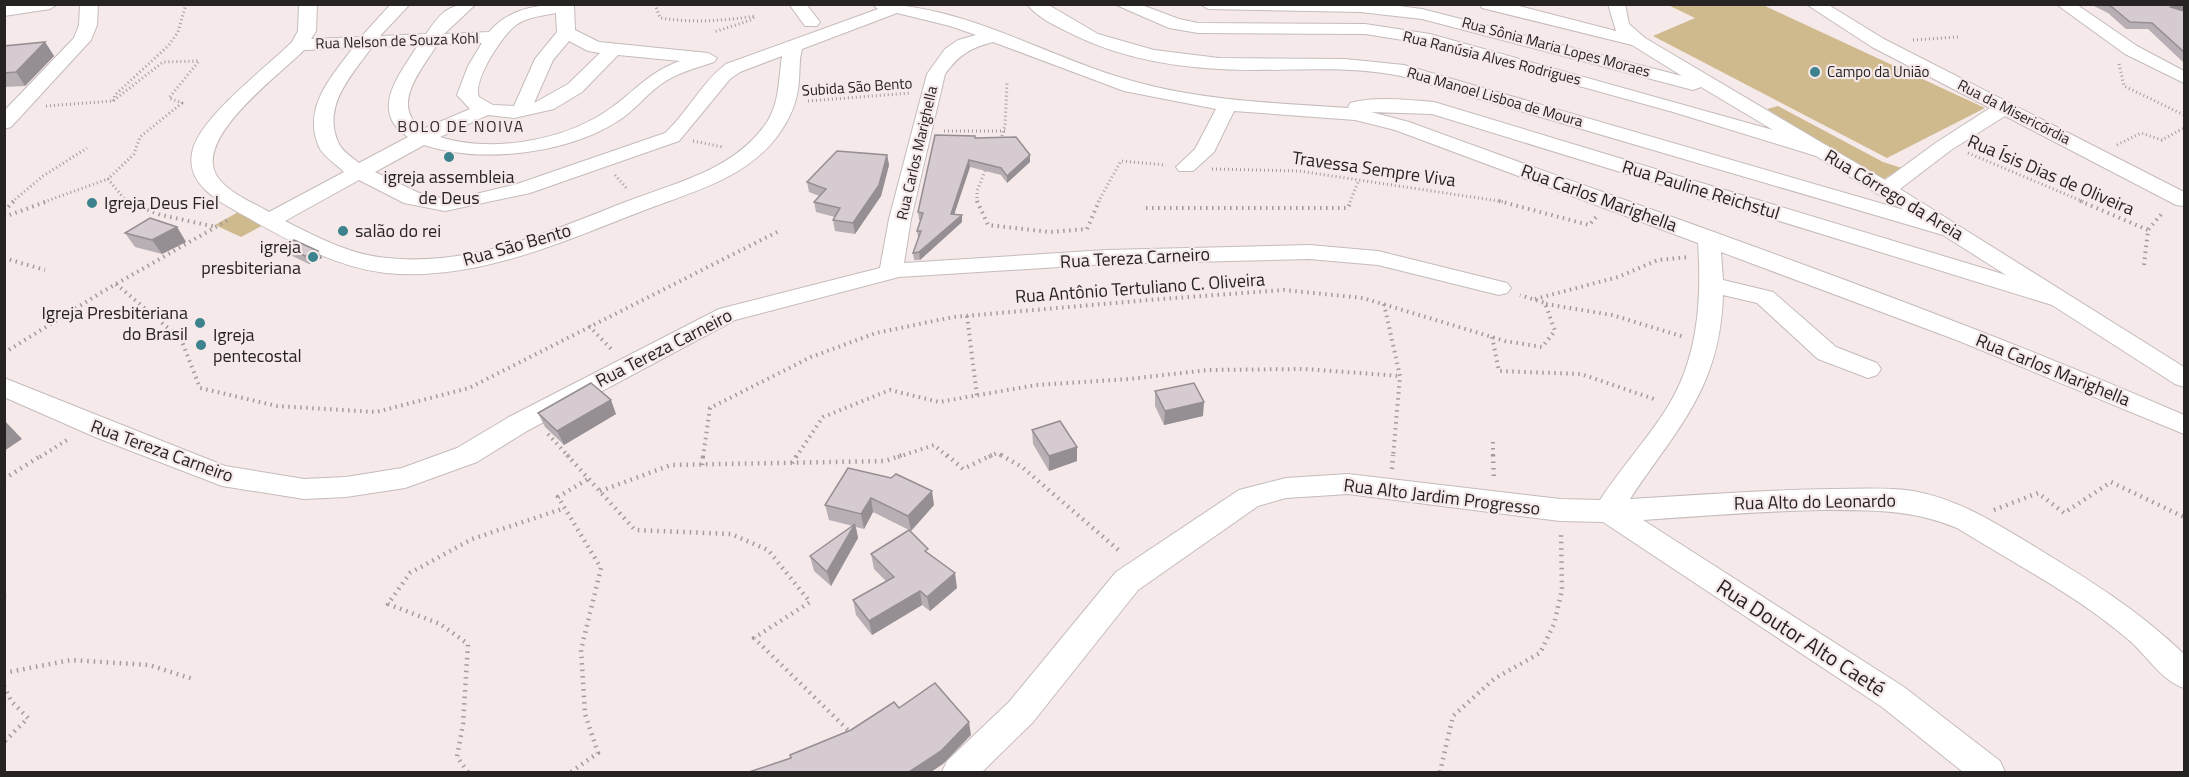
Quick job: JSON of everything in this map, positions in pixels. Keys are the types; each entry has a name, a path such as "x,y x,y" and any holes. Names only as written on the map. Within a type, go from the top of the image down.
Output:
{"street":[{"path":"4,11 50,4"},
{"path":"4,123 82,40 88,25 89,4"},
{"name":"Rua São Bento","path":"308,4 307,31 299,45 210,134 203,148 202,167 206,179 216,190 246,208 335,251 372,264 393,266 450,264 510,250 590,223 707,178 751,153 776,126 786,102 790,79 789,62 794,46"},
{"path":"402,4 380,24 332,89 322,120 332,152 360,173 412,198 446,205 523,189 672,137 688,122 706,93 723,74 744,63 897,7 959,14 987,32"},
{"path":"468,4 449,15 431,39 407,77 398,98 399,113 409,129 435,143 493,149 515,147 570,134 605,121 664,74 863,4"},
{"path":"797,4 811,22"},
{"name":"Rua Manoel Lisboa de Moura","path":"1035,4 1092,37 1156,58 1235,65 1362,64 1404,71 1953,231"},
{"name":"Rua Ranúsia Alves Rodrigues","path":"1122,4 1175,24 1198,28 1365,29 1430,39 1680,108 1820,151"},
{"name":"Rua Sônia Maria Lopes Moraes","path":"1208,4 1360,7 1429,15 1722,92"},
{"path":"1488,4 1517,8 1639,42"},
{"name":"Rua Córrego da Areia","path":"1616,4 1621,26 1639,42 1886,189 2068,302 2184,378"},
{"name":"Rua da Misericórdia","path":"1814,4 1878,43 2181,198"},
{"path":"2064,4 2131,50 2184,78"},
{"path":"521,111 544,59 566,33 565,6 515,18 495,37 473,75 468,91 470,100 486,109 521,111 554,103 584,83 613,50"},
{"name":"Rua Carlos Marighella","path":"891,272 900,219 936,74 951,53 987,32 1123,85 1227,105 1329,111 1368,117 1402,126 1609,202 1710,247 2025,357 2184,425"},
{"path":"566,33 594,47 708,58"},
{"name":"Rua Nelson de Souza Kohl","path":"299,45 495,37"},
{"path":"1186,167 1204,152 1227,105"},
{"name":"Rua Pauline Reichstul","path":"1329,111 1396,105 1429,107 2068,302"},
{"path":"1886,189 1944,146 2005,107"},
{"path":"270,220 423,137 486,109"},
{"name":"Rua Tereza Carneiro","path":"4,387 91,425 222,476 304,489 346,487 417,474 466,454 532,417 738,310 891,272 1106,257 1270,242 1378,258 1499,288"},
{"path":"1608,511 1630,476 1683,403 1706,344 1712,319 1710,247"},
{"path":"1711,285 1765,297 1827,353 1868,369"},
{"name":"Rua Alto Jardim Progresso","path":"959,772 1021,712 1127,581 1249,498 1286,488 1348,484 1560,510 1608,511"},
{"name":"Rua Alto do Leonardo","path":"1608,511 1784,500 1884,499 1941,509 1967,520 2103,603 2141,632 2184,674"},
{"name":"Rua Doutor Alto Caeté","path":"1608,511 1893,697 1988,772"}],"path":[{"path":"113,101 115,95 169,45 178,32 186,4"},
{"path":"655,4 660,18 674,21 706,22 755,16 751,20 714,33"},
{"path":"4,217 108,179 134,154 140,137 182,103 168,98 199,61 163,62 113,101 20,108"},
{"path":"2122,77 2124,86 2184,115"},
{"path":"996,149 1005,131 1003,94 1007,83"},
{"name":"Subida São Bento","path":"786,102 930,92"},
{"path":"2098,154 2141,133 2162,140 2184,128"},
{"path":"922,131 1005,131"},
{"path":"672,137 751,153"},
{"name":"Rua Ísis Dias de Oliveira","path":"1944,146 1970,154 2148,230"},
{"path":"4,211 22,192 53,167 87,148"},
{"path":"991,158 976,186 976,207 988,225 1034,233 1060,234 1086,229 1102,193 1121,161"},
{"name":"Travessa Sempre Viva","path":"1121,161 1222,170 1299,171 1358,182 1492,199 1589,225 1609,202"},
{"path":"108,179 126,202 161,215 218,227"},
{"path":"1146,208 1224,210 1348,208 1358,182"},
{"path":"2144,265 2148,230 2181,198"},
{"path":"4,353 116,284 192,244 246,208"},
{"path":"116,284 181,339 200,388 277,406 376,412 469,387 781,230"},
{"path":"1533,299 1618,277 1658,260 1710,247"},
{"path":"4,258 45,270"},
{"path":"1499,288 1545,303 1612,315 1706,344"},
{"name":"Rua Antônio Tertuliano C. Oliveira","path":"702,465 710,408 849,342 876,333 968,316 1284,290 1363,298 1492,337 1542,347 1555,331 1545,303"},
{"path":"1384,303 1400,376 1390,490"},
{"path":"968,316 976,396"},
{"path":"589,326 628,367"},
{"path":"1492,337 1499,371 1581,374 1643,398 1683,403"},
{"path":"792,463 823,417 890,390 939,402 1036,385 1129,379 1208,370 1305,369 1400,376"},
{"path":"532,417 635,530 731,534 768,550 810,602 754,638 850,729 854,738"},
{"path":"4,479 91,425"},
{"path":"1493,442 1494,503"},
{"path":"600,491 671,465 885,461 934,445 963,469 997,453 1022,467 1143,571"},
{"path":"571,772 598,753 585,714 581,650 601,568 558,497 589,478"},
{"path":"1967,520 2038,493 2064,513 2111,482 2184,518"},
{"path":"468,772 457,757 463,724 468,644 440,624 388,604 410,573 472,539 565,508"},
{"path":"1440,772 1453,716 1494,679 1540,653 1554,624 1562,590 1560,510"},
{"path":"4,673 71,660 148,665 193,679"},
{"path":"4,686 11,701 28,718 4,742"}],"shaded area":[{"name":"Campo da União","path":"1668,5 1763,5 1985,108 1887,158 1653,36 1695,18"},
{"path":"1778,106 1883,162 1902,168 1882,180 1767,109"},
{"path":"240,211 265,224 241,237 215,225"}],"building":[{"path":"2107,4 2184,4 2171,7 2184,11 2184,52 2152,23 2130,22"},
{"path":"45,42 16,72 4,73 4,46"},
{"path":"935,135 975,136 975,138 1016,137 1030,155 1007,176 1001,168 969,160 951,214 962,215 919,252 913,253 921,231 917,231 923,213 918,212"},
{"path":"837,151 887,155 879,185 853,223 833,220 840,208 814,202 826,189 807,182"},
{"path":"150,218 177,227 152,240 125,233"},
{"path":"294,240 318,251 305,256 282,245"},
{"path":"591,383 611,400 557,431 538,413"},
{"path":"1194,383 1204,402 1165,411 1155,391"},
{"path":"1060,421 1077,447 1049,456 1032,430"},
{"path":"848,468 891,478 896,474 932,491 908,516 871,498 861,514 825,505"},
{"path":"855,524 827,572 810,556"},
{"path":"909,530 928,549 925,551 955,573 927,597 920,591 869,621 853,600 894,577 871,554"},
{"path":"935,683 969,722 941,751 909,772 749,772 791,758 790,755 851,730 894,702 899,708"}],"place":[{"name":"Campo da União","path":"1815,72"},
{"name":"igreja assembleia de Deus","path":"449,157"},
{"name":"Igreja Deus Fiel","path":"92,203"},
{"name":"salão do rei","path":"343,231"},
{"name":"igreja presbiteriana","path":"313,257"},
{"name":"Igreja Presbiteriana do Brasil","path":"200,323"},
{"name":"Igreja pentecostal","path":"201,345"}],"district":[{"name":"BOLO DE NOIVA","path":"461,126"}]}
